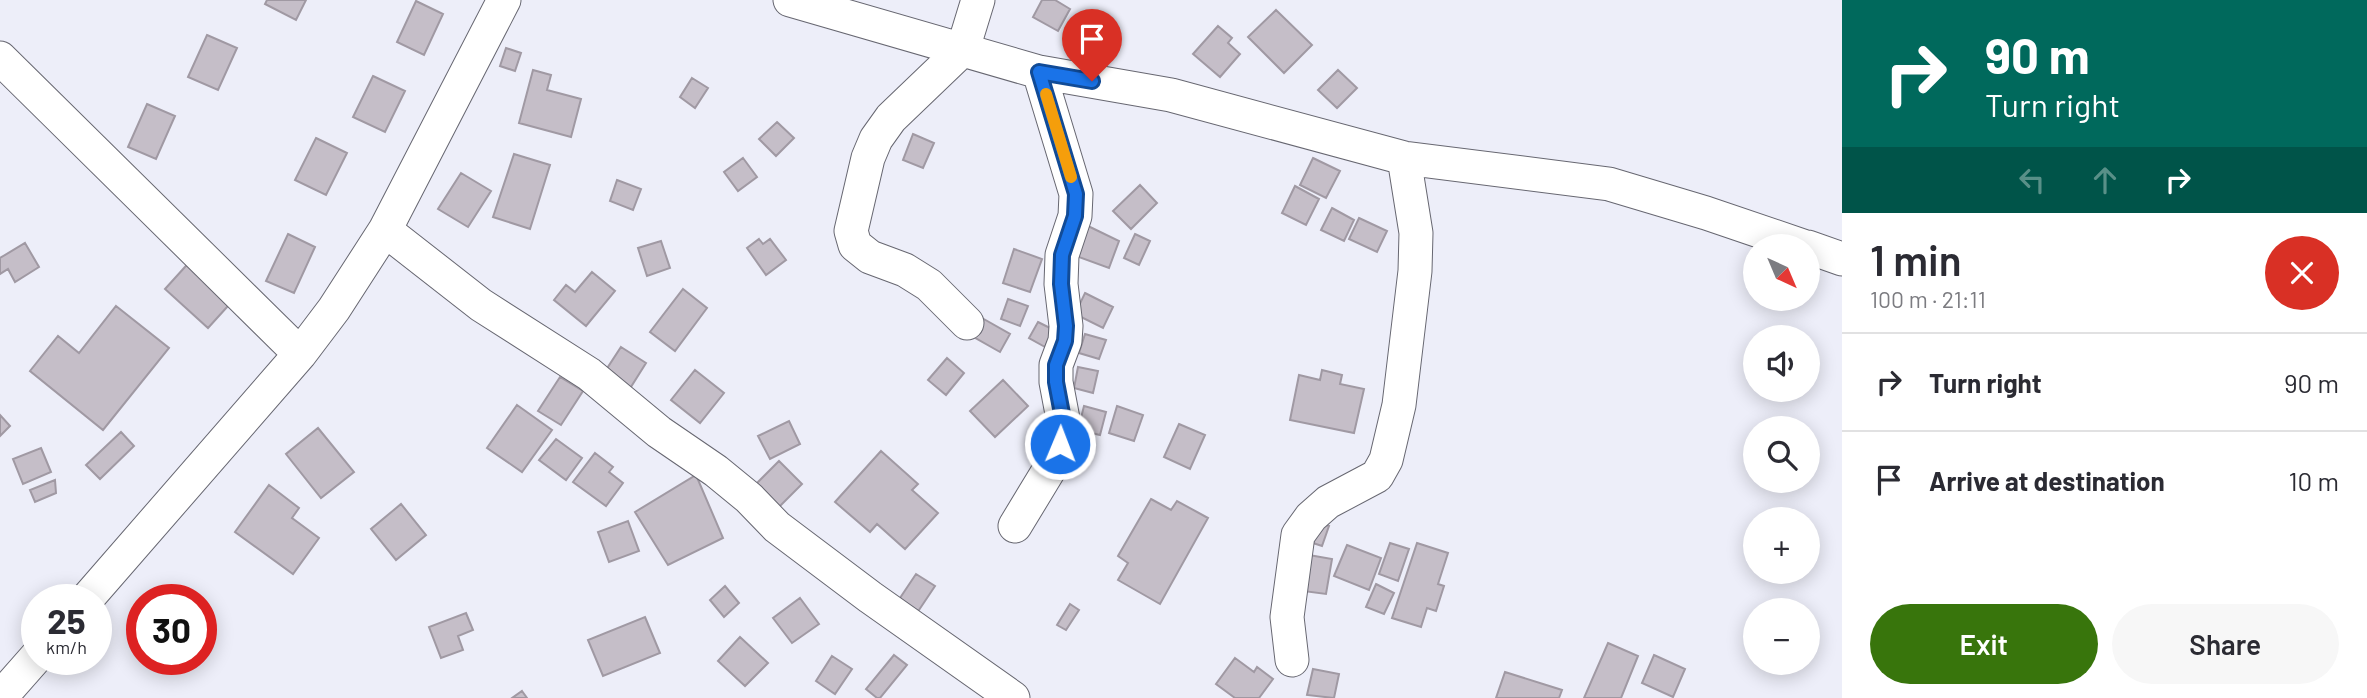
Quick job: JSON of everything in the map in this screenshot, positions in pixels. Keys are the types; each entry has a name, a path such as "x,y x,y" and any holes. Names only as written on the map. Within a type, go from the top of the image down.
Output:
{"street":[{"path":"100,584 300,355 334,310 384,230 504,0"},
{"path":"790,0 1039,72 1171,95 1404,158 1609,184 1706,212 1769,234"},
{"path":"967,323 929,285 905,270 870,257 855,245 851,231 867,158 876,139 891,118 963,49 978,0"},
{"path":"0,58 300,355"},
{"path":"1015,526 1052,465 1060,444 1063,419 1056,382 1056,365 1065,341 1066,326 1061,284 1062,255 1075,216 1076,194 1039,72"},
{"path":"1292,660 1287,617 1298,536 1311,517 1328,502 1377,476 1386,460 1399,405 1415,271 1416,233 1404,158"},
{"path":"384,230 481,305 589,374 659,432 716,471 778,527 870,597 1013,698"},
{"path":"1820,251 1842,259"},
{"path":"0,698 21,674"}],"building":[{"path":"267,0 306,0 296,20 265,4"},
{"path":"1042,0 1055,0 1070,9 1058,31 1033,17"},
{"path":"416,1 443,14 424,55 397,42"},
{"path":"1276,10 1312,45 1284,73 1248,37"},
{"path":"1218,26 1232,38 1228,43 1240,54 1220,77 1193,54"},
{"path":"207,35 237,48 218,90 188,77"},
{"path":"506,48 521,53 515,71 500,66"},
{"path":"533,70 551,75 547,90 581,99 571,137 519,123"},
{"path":"1338,70 1357,88 1337,108 1318,90"},
{"path":"373,76 405,91 385,132 353,117"},
{"path":"692,78 708,88 695,108 680,97"},
{"path":"147,104 175,116 156,159 128,147"},
{"path":"777,122 794,138 776,156 759,139"},
{"path":"913,134 934,143 923,168 903,160"},
{"path":"316,138 347,153 326,195 295,180"},
{"path":"514,154 550,165 530,229 493,217"},
{"path":"743,158 757,177 738,191 724,172"},
{"path":"1313,158 1340,171 1326,198 1300,185"},
{"path":"461,173 491,191 468,227 438,209"},
{"path":"617,180 641,189 633,210 610,201"},
{"path":"1140,185 1157,203 1131,229 1113,211"},
{"path":"1295,186 1319,199 1306,225 1282,213"},
{"path":"1332,208 1354,220 1344,241 1321,230"},
{"path":"1359,218 1387,231 1377,252 1349,239"},
{"path":"1088,226 1119,241 1109,268 1076,256"},
{"path":"288,234 315,247 294,293 266,281"},
{"path":"1135,234 1150,241 1139,265 1124,258"},
{"path":"759,239 763,244 770,239 786,260 766,275 747,248"},
{"path":"661,241 670,268 647,276 638,248"},
{"path":"25,243 39,267 15,282 8,269 0,274 0,258"},
{"path":"1014,249 1042,259 1030,292 1003,283"},
{"path":"194,257 237,296 208,328 165,289"},
{"path":"592,272 615,291 586,326 554,300 566,285 575,292"},
{"path":"683,289 707,308 675,351 650,332"},
{"path":"1085,293 1113,307 1103,328 1075,314"},
{"path":"1008,299 1028,306 1020,326 1001,319"},
{"path":"116,306 169,348 103,430 30,371 58,336 79,353"},
{"path":"982,318 1010,334 1000,352 972,336"},
{"path":"1038,322 1054,330 1045,347 1029,338"},
{"path":"1085,334 1106,340 1099,359 1079,353"},
{"path":"621,347 646,363 629,390 604,373"},
{"path":"947,358 964,373 946,395 928,380"},
{"path":"1078,367 1098,371 1093,393 1074,388"},
{"path":"695,370 724,393 700,423 671,400"},
{"path":"1322,370 1342,375 1340,384 1364,389 1354,433 1290,420 1299,375 1320,380"},
{"path":"560,377 583,391 561,425 538,411"},
{"path":"1003,380 1028,406 995,437 970,411"},
{"path":"517,405 552,430 522,472 487,448"},
{"path":"1084,406 1106,412 1100,435 1078,430"},
{"path":"1117,406 1143,415 1134,441 1109,433"},
{"path":"0,415 10,426 0,436"},
{"path":"789,421 800,444 770,459 758,436"},
{"path":"1179,424 1205,435 1190,469 1164,457"},
{"path":"318,428 354,472 321,498 286,454"},
{"path":"121,432 134,446 100,479 86,465"},
{"path":"556,439 582,458 566,480 539,460"},
{"path":"41,448 51,472 23,484 13,459"},
{"path":"881,451 918,484 912,490 938,513 905,549 877,524 870,532 835,502"},
{"path":"595,453 613,467 609,472 623,483 606,506 573,482"},
{"path":"779,461 802,484 774,512 751,489"},
{"path":"696,475 723,538 668,565 635,512"},
{"path":"55,480 56,493 35,502 30,490"},
{"path":"269,485 299,508 292,518 319,538 293,574 235,532"},
{"path":"1151,499 1171,510 1177,501 1208,518 1160,604 1118,580 1128,563 1118,556"},
{"path":"401,504 426,535 396,560 371,529"},
{"path":"628,521 639,551 609,562 598,532"},
{"path":"1316,522 1329,526 1322,546 1310,542"},
{"path":"1390,543 1409,549 1398,581 1379,574"},
{"path":"1417,543 1448,553 1438,584 1444,586 1436,611 1427,608 1421,627 1392,618"},
{"path":"1347,545 1381,558 1369,590 1334,576"},
{"path":"1309,555 1332,559 1326,594 1303,591"},
{"path":"916,574 935,586 917,613 898,601"},
{"path":"1376,584 1394,593 1384,614 1366,607"},
{"path":"725,586 739,603 724,617 710,600"},
{"path":"800,598 819,624 792,643 773,618"},
{"path":"1070,604 1079,610 1066,630 1057,625"},
{"path":"466,613 473,630 458,636 463,650 441,658 429,627"},
{"path":"645,617 660,653 603,676 588,640"},
{"path":"740,637 768,663 745,686 718,661"},
{"path":"1608,643 1638,656 1621,698 1584,698"},
{"path":"894,655 907,665 880,698 877,698 866,689"},
{"path":"1654,655 1685,669 1673,697 1642,683"},
{"path":"832,656 852,669 835,694 816,681"},
{"path":"1235,658 1254,672 1257,667 1273,679 1259,698 1235,698 1216,684"},
{"path":"1313,669 1339,674 1334,698 1307,695"},
{"path":"1505,672 1562,690 1559,698 1496,698"},
{"path":"522,691 527,698 512,698"}],"slow traffic":[{"path":"1046,94 1071,177"}],"route":[{"path":"1060,444 1063,419 1056,382 1056,365 1065,341 1066,326 1061,284 1062,255 1075,216 1076,194 1039,72 1092,81"}]}
